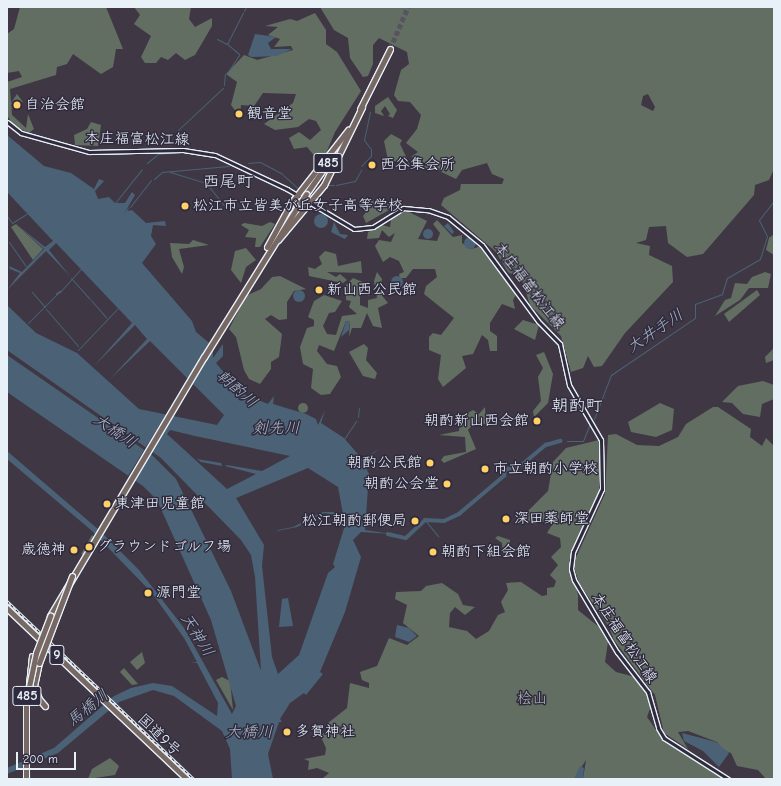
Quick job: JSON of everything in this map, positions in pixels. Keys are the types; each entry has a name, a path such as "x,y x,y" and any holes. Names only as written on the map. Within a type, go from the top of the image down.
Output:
{"highway":[{"name":"485","path":"26,779 26,701 36,653 50,616 72,576 224,323 267,253 362,107 390,49"},
{"path":"267,253 312,204 335,167 362,107"},
{"path":"245,289 297,194 348,130"},
{"path":"50,616 32,656 29,687 45,706 34,689 39,663 72,576"},
{"name":"国道9号","path":"7,608 187,779"}],"main road":[{"name":"本庄福富松江線","path":"7,122 21,133 89,152 163,149 206,153 297,194 357,229 373,227 403,208 428,210 448,217 482,245 538,321 560,344 569,385 601,438 601,495 573,552 572,574 617,652 648,692 658,728 664,738 728,779"}],"green space":[{"path":"20,7 106,7 123,49 116,49 113,67 101,74 73,54 67,64 57,67 56,75 10,89 12,115 26,128 28,114 34,129 29,133 13,125 7,115 7,82 22,77 19,71 7,73 7,34 14,29"},
{"path":"134,7 191,7 189,19 195,27 212,18 212,26 195,55 185,60 176,53 168,60 161,57 156,63 145,63 141,57 151,36 134,24 140,15"},
{"path":"320,7 774,7 774,169 769,180 755,185 754,195 703,254 687,257 668,243 666,226 649,227 646,240 636,243 650,246 649,255 672,266 673,282 625,333 602,366 594,367 588,356 583,368 571,372 561,336 530,305 522,280 508,272 495,251 441,205 444,198 460,190 461,184 502,184 504,179 492,174 487,163 462,170 456,179 433,168 417,169 412,156 418,152 406,143 417,129 421,115 410,102 398,101 394,95 401,70 409,64 407,52 379,38 373,45 373,64 368,76 363,77 350,58 348,38 334,30","holes":["648,94 655,107 653,111 641,105 643,96"]},
{"path":"315,13 326,30 326,44 337,52 361,91 335,132 324,158 318,160 307,147 294,149 289,138 299,132 310,140 321,130 316,121 309,119 298,127 275,130 264,124 293,103 296,94 263,93 254,106 241,105 240,117 231,105 237,82 226,74 244,55 257,60 293,50 291,46 274,47 280,39 268,35 278,27 265,26 290,19 297,21"},
{"path":"17,94 23,102 12,109 11,103"},
{"path":"388,97 397,110 393,118 388,116 390,114 385,106 381,111 384,116 375,113 375,106"},
{"path":"91,122 101,125 98,146 75,145 74,135 87,129"},
{"path":"391,134 402,140 400,144 410,165 388,160 384,141"},
{"path":"363,197 384,206 392,202 398,205 366,223 363,216 367,211 358,202"},
{"path":"407,211 427,221 418,239 437,241 440,233 433,224 437,220 453,237 462,235 462,243 471,249 482,246 517,293 513,300 515,309 502,304 490,323 490,331 497,336 497,351 490,351 488,340 482,335 473,354 462,356 466,368 443,387 438,379 441,355 429,350 429,337 433,333 441,335 454,318 424,294 426,286 437,277 435,269 413,269 406,278 400,278 399,274 404,272 399,261 390,257 383,262 375,246 379,240 391,242 395,233 389,237 382,230 379,238 367,239 368,232 382,225 390,227 391,219"},
{"path":"270,222 275,224 260,247 255,247 256,238 245,237 249,230 241,225 244,223 262,226"},
{"path":"16,224 43,249 33,260 11,227"},
{"path":"774,234 774,255 766,250 769,238"},
{"path":"193,240 209,245 179,249 184,267 182,274 172,257 170,243 189,244"},
{"path":"246,248 256,260 246,267 241,283 231,270 235,251"},
{"path":"325,251 336,254 338,266 361,261 362,273 327,272 336,277 340,274 347,280 343,283 309,276 308,267 315,269 322,264 319,257"},
{"path":"377,272 382,279 380,293 388,303 378,308 382,328 373,326 367,313 361,328 352,328 349,337 350,322 346,321 334,351 319,345 317,351 327,364 337,366 341,377 330,394 321,395 311,388 313,369 303,364 300,347 307,328 314,326 314,320 308,317 314,301 324,295 342,301 335,312 329,313 323,326 327,334 336,335 342,316 357,314 349,307 351,301 346,300 346,285 353,278 370,285 369,296 363,290 360,292 360,305 368,308 368,300 377,298 374,281"},
{"path":"765,272 771,274 768,288 749,288 740,300 715,316 725,300 731,298 735,283 747,284 752,277"},
{"path":"280,276 306,289 294,291 287,302 287,319 279,320 271,315 265,319 282,334 279,357 271,362 271,369 260,384 249,379 244,370 236,337 229,329 246,296 261,289 272,277"},
{"path":"757,290 760,295 729,322 724,314"},
{"path":"523,320 539,325 535,340 514,329"},
{"path":"364,344 368,348 366,360 377,373 375,379 363,376 349,352"},
{"path":"774,348 774,360 766,363 765,357"},
{"path":"544,352 553,374 548,403 534,417 533,411 541,401 538,377 543,368 536,355"},
{"path":"763,381 774,385 774,399 762,404 760,417 743,414 732,403 722,402 738,386"},
{"path":"301,403 305,403 308,408 305,413 301,413 298,410 298,406"},
{"path":"660,403 674,409 672,430 656,437 631,432 628,422"},
{"path":"485,407 486,424 473,424 468,430 476,449 444,463 441,460 444,456 466,452 465,437 439,435 459,431 460,422 466,414 473,410 479,414"},
{"path":"713,407 718,407 751,429 750,437 762,446 766,438 774,446 774,779 766,779 758,770 737,766 731,753 722,750 717,742 688,731 678,732 688,749 664,733 655,695 614,640 609,627 579,583 573,564 605,494 608,435 616,434 637,445 659,446 678,437 686,424"},
{"name":"桧山","path":"599,440 599,493 569,561 578,595 578,610 599,627 608,642 605,662 616,672 635,677 643,686 651,706 647,717 661,737 724,779 583,779 586,760 574,779 322,779 329,773 317,768 308,770 309,761 304,759 325,755 326,748 320,735 329,731 328,723 347,708 350,683 369,688 369,683 362,680 360,672 377,666 389,638 407,645 419,636 403,623 407,605 395,599 396,592 421,591 426,586 442,583 458,594 463,605 475,607 465,615 455,607 450,613 449,627 467,631 476,639 489,631 498,615 505,612 501,602 508,590 506,583 521,582 542,596 547,595 547,588 554,587 556,581 550,575 558,565 551,557 561,547 560,538 547,533 555,520 533,524 524,520 524,515 548,491 553,462 566,448"},
{"name":"グラウンドゴルフ場","path":"92,535 98,540 87,557 81,554"},
{"path":"498,536 510,540 510,555 503,554 502,543 495,538"},
{"path":"142,652 145,663 137,670 130,662"},
{"path":"124,668 138,684 132,685 120,672"},
{"path":"222,677 230,681 233,710 216,680"},
{"path":"110,758 119,766 115,775 88,779 92,769"}],"water":[{"path":"255,34 276,37 268,43 271,49 292,49 277,56 251,57 248,55"},
{"path":"7,135 44,166 71,173 94,189 99,179 104,181 95,191 98,199 109,197 115,203 125,203 132,192 135,195 124,214 129,207 128,211 132,210 146,223 165,221 166,226 153,225 151,236 156,244 142,263 192,321 196,332 213,346 213,358 223,344 223,356 216,363 241,393 268,404 274,396 273,404 306,414 316,419 318,425 325,410 321,423 344,438 363,460 380,448 363,462 369,474 365,530 392,534 361,532 353,540 361,557 345,612 320,672 323,674 306,695 304,693 290,703 280,719 282,722 279,722 268,754 273,779 232,779 230,749 222,731 174,696 153,690 119,702 58,753 7,774 7,768 54,748 114,696 131,688 153,683 172,686 217,716 218,703 197,663 191,662 197,662 184,638 152,593 91,530 7,459 7,451 99,530 139,570 184,628 232,714 236,706 211,620 157,500 143,486 7,392 7,355 153,456 176,479 231,591 261,671 255,577 251,555 241,540 161,458 7,350 7,305 36,333 77,353 139,409 217,425 224,415 150,341 110,379 147,339 135,325 95,365 132,323 56,243 49,250 70,276 46,251 7,290 20,273 10,269 9,266 22,272 44,249 16,224 45,247 53,241 7,192","holes":["170,430 195,436 290,456 262,471 227,465 225,466 256,474 227,489 167,434","308,468 338,487 345,525 333,564 335,567 328,573 299,655 278,674 272,657 262,566 264,545 236,498"]},
{"path":"318,214 324,214 328,218 328,224 324,228 318,228 314,224 314,218"},
{"path":"334,222 340,234 348,235 345,239 331,232"},
{"path":"448,223 454,232 452,234 444,226"},
{"path":"428,229 433,234 428,239 423,234"},
{"path":"468,237 472,237 476,243 472,249 468,249 464,245 464,241"},
{"path":"397,276 401,278 403,282 401,286 397,288 393,286 391,282 393,278"},
{"path":"299,290 303,292 305,296 303,300 299,302 295,300 293,296 295,292"},
{"path":"346,321 350,322 349,330 341,337"},
{"path":"197,459 221,463 222,466 201,462"},
{"path":"323,512 333,512 340,516 324,513 297,527 277,531 266,541 278,530 293,527"},
{"path":"288,598 293,626 279,627 282,599"},
{"path":"397,625 409,628 417,636 409,642 395,637"},
{"path":"682,733 716,742 729,753 719,767 703,751 684,741"},
{"path":"580,766 584,768 583,779 574,779"}],"pier":[{"path":"167,413 171,414 132,479 128,476"}],"waterway":[{"path":"244,11 246,7"},
{"path":"239,54 227,44 243,13"},
{"path":"217,39 227,44"},
{"path":"227,73 239,55"},
{"path":"224,85 225,74"},
{"path":"177,139 178,130 223,88"},
{"path":"361,166 371,156 371,149 364,140 370,112"},
{"path":"147,163 158,154 178,152"},
{"path":"248,163 260,162 281,173 299,189"},
{"path":"154,179 162,172 229,166"},
{"path":"115,203 142,169"},
{"path":"336,185 355,181 361,170"},
{"path":"170,172 206,183 227,209"},
{"path":"130,207 151,180"},
{"path":"327,185 334,185"},
{"path":"319,197 323,191"},
{"name":"大井手川","path":"594,419 611,375 695,318 695,304 722,294 727,278 760,259 767,236 759,220 774,201"},
{"path":"7,216 12,223 28,213"},
{"path":"9,242 26,266"},
{"path":"60,292 81,269"},
{"path":"71,278 90,299"},
{"path":"32,292 45,307"},
{"path":"28,323 57,294"},
{"path":"91,300 106,317"},
{"path":"78,350 119,307"},
{"path":"46,309 78,346"},
{"path":"358,417 359,408"},
{"path":"344,439 356,421"},
{"name":"大井手川","path":"567,441 583,441 590,424"},
{"name":"大井手川","path":"388,534 406,538 425,520 444,521 459,514 504,476 505,470 523,464 546,445 560,441"},
{"path":"425,520 438,536"},
{"path":"29,770 30,779"}],"tunnel":[{"path":"390,49 408,7"}],"railway":[{"path":"7,601 194,779"}],"place":[{"name":"自治会館","path":"17,105"},
{"name":"観音堂","path":"239,114"},
{"name":"西谷集会所","path":"372,165"},
{"name":"松江市立皆美が丘女子高等学校","path":"185,206"},
{"name":"新山西公民館","path":"319,290"},
{"name":"朝酌新山西会館","path":"537,421"},
{"name":"朝酌公民館","path":"430,463"},
{"name":"市立朝酌小学校","path":"485,469"},
{"name":"朝酌公会堂","path":"447,484"},
{"name":"東津田児童館","path":"107,504"},
{"name":"深田薬師堂","path":"506,519"},
{"name":"松江朝酌郵便局","path":"415,521"},
{"name":"グラウンドゴルフ場","path":"89,547"},
{"name":"歳徳神","path":"74,550"},
{"name":"朝酌下組会館","path":"433,552"},
{"name":"源門堂","path":"148,593"},
{"name":"多賀神社","path":"287,732"}],"district":[{"name":"西尾町","path":"228,182"},
{"name":"朝酌町","path":"577,406"}],"water label":[{"name":"朝酌川","path":"237,389"},
{"name":"剣先川","path":"276,428"},
{"name":"大橋川","path":"115,431"},
{"name":"天神川","path":"197,635"},
{"name":"馬橋川","path":"88,708"},
{"name":"大橋川","path":"249,732"}]}
